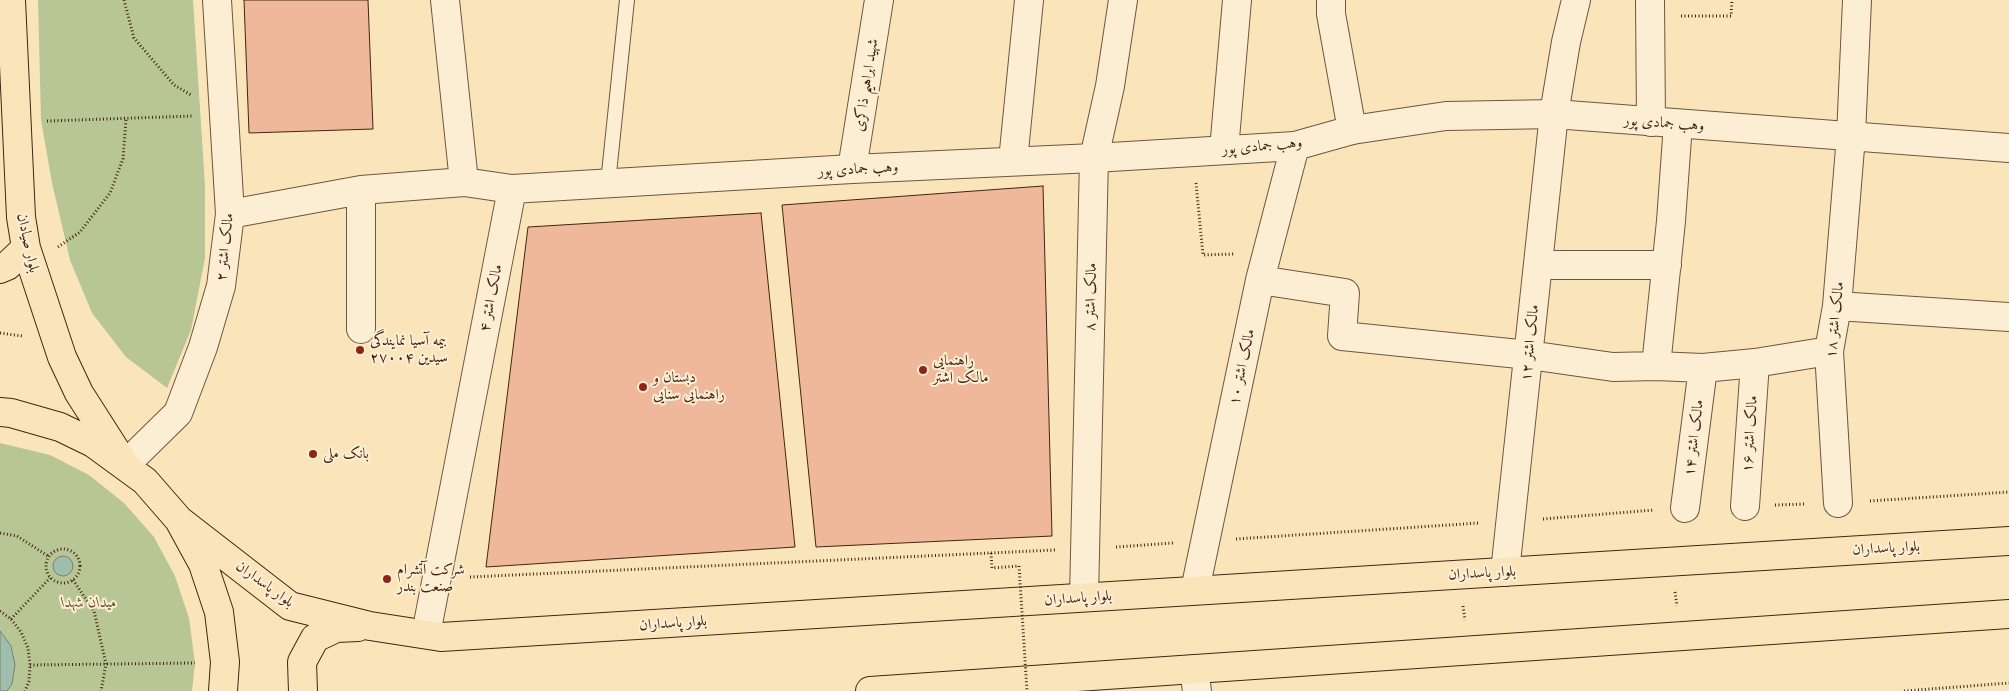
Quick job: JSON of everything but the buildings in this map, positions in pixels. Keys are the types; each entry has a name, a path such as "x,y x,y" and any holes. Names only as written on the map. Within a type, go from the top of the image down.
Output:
{"main road":[{"name":"بلوار صیادان","path":"11,0 21,217 29,257 62,358 78,393 125,465"},
{"path":"0,269 29,257"},
{"path":"0,412 12,413 60,427 93,443 145,481 179,520 203,564 219,612 225,662 223,691"},
{"name":"بلوار پاسداران","path":"179,520 290,606 370,626 441,637 2009,541"},
{"path":"870,691 1195,680 1468,650 2009,614"},
{"path":"303,691 302,662 314,638 336,628 370,626"}],"street":[{"name":"مالک اشتر ۲","path":"125,465 178,413 203,347 221,286 230,214 217,0"},
{"path":"445,0 464,182"},
{"name":"شهید ابراهیم ذاکری","path":"852,169 880,0"},
{"path":"1013,161 1029,0"},
{"name":"مالک اشتر ۸","path":"1084,597 1094,158 1110,86 1123,0"},
{"path":"1224,150 1237,0"},
{"path":"1331,0 1352,130"},
{"name":"مالک اشتر ۱۲","path":"1505,572 1554,114 1566,42 1576,0"},
{"name":"مالک اشتر ۱۸","path":"1838,503 1829,351 1837,306 1851,136 1857,0"},
{"path":"1650,8 1651,122"},
{"name":"وهب جمادی پور","path":"512,189 1296,146 1352,130 1446,116 1554,114 2009,148"},
{"path":"1656,366 1667,265 1678,124"},
{"name":"مالک اشتر ۱۰","path":"1195,590 1260,280 1296,146"},
{"path":"230,214 361,190 464,182 512,189"},
{"name":"مالک اشتر ۴","path":"426,634 512,189"},
{"path":"361,190 361,329"},
{"path":"1538,265 1667,265"},
{"path":"1260,280 1345,293 1342,336 1529,355 1613,367 1702,368 1755,363 1829,351"},
{"path":"1837,306 2009,317"},
{"name":"مالک اشتر ۱۶","path":"1746,506 1755,363"},
{"name":"مالک اشتر ۱۴","path":"1685,508 1702,368"}],"lane":[{"path":"608,183 626,0"}],"path":[{"path":"124,0 134,38 174,84 224,114"},
{"path":"1650,8 1731,16 1732,0"},
{"path":"16,122 224,114"},
{"path":"29,257 80,232 110,193 124,159 126,119"},
{"path":"1192,152 1203,255 1268,254"},
{"path":"0,533 17,536 48,556"},
{"path":"64,548 75,553 80,564 80,570 73,580 61,583 50,578 45,568 48,556 52,552 64,548"},
{"path":"991,553 992,568 1019,566 1027,691"},
{"path":"1671,562 1682,636"},
{"path":"1459,574 1468,650"},
{"path":"11,619 50,578"},
{"path":"73,580 94,610 106,664 101,691"},
{"path":"0,611 11,619 21,632 28,648 29,682 25,691"},
{"path":"194,654 194,672"},
{"path":"30,665 225,662"},
{"path":"1904,691 2009,683"}],"green space":[{"path":"38,0 193,0 205,186 205,258 191,330 167,388 126,357 92,313 70,260 52,183 41,120"},
{"name":"میدان شهدا","path":"0,443 50,455 89,475 124,503 154,537 175,576 189,618 195,663 192,691 0,691"}],"shaded area":[{"path":"63,556 70,559 73,566 70,573 63,576 56,573 53,566 56,559"},
{"path":"0,631 11,646 15,665 12,684 7,691 0,691"}],"place":[{"name":"بیمه آسیا نمایندگی سیدین ۲۷۰۰۴","path":"360,350"},
{"name":"راهنمایی مالک اشتر","path":"923,370"},
{"name":"دبستان و راهنمایی سنایی","path":"643,387"},
{"name":"بانک ملی","path":"313,454"},
{"name":"شرکت آتشرام صنعت بندر","path":"387,579"}]}
